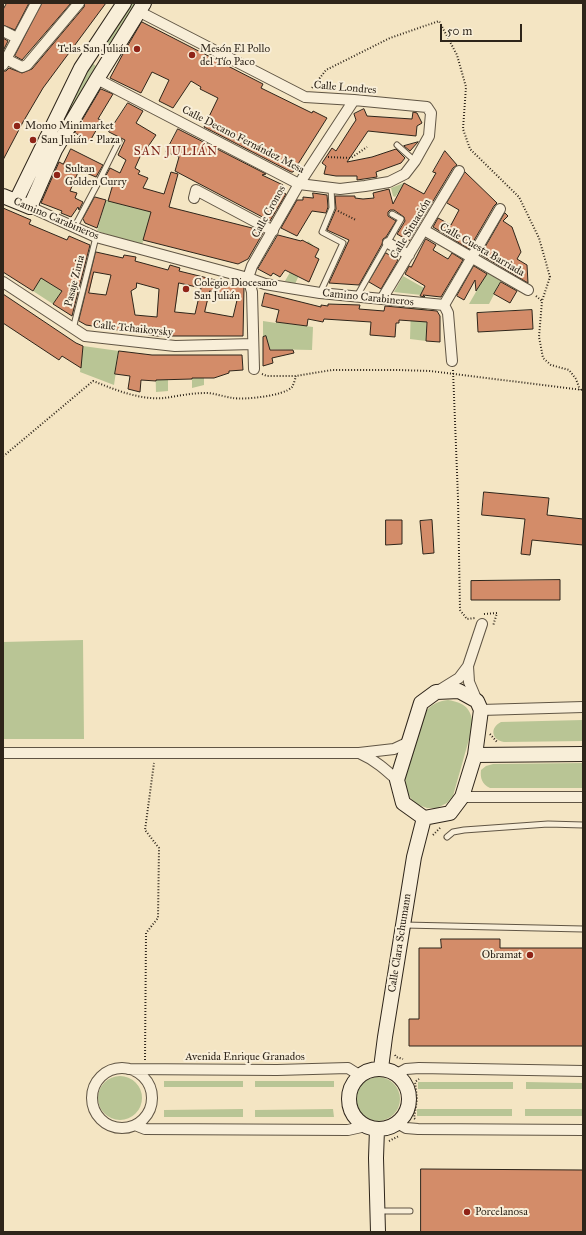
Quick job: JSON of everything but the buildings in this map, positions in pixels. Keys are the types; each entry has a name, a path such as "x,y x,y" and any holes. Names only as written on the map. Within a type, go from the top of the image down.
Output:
{"main road":[{"path":"9,198 81,68 124,3"},
{"path":"30,207 55,150 141,7"},
{"name":"Camino Carabineros","path":"9,198 30,207"},
{"path":"458,691 479,705 475,755 462,797 450,813 424,818 404,803 398,780 421,703 436,692 458,691"},
{"path":"475,755 583,754"},
{"name":"Calle Clara Schumann","path":"381,1068 384,1037 414,857 424,818"},
{"path":"381,1068 398,1074 404,1081 408,1090 408,1108 404,1116 397,1123 391,1126 371,1128 357,1120 351,1112 348,1102 349,1092 359,1075 373,1069 381,1068"},
{"path":"371,1128 376,1158 378,1232"}],"street":[{"path":"36,3 5,62 22,67 28,65 79,3"},
{"name":"Calle Londres","path":"141,7 305,97 427,107"},
{"path":"3,31 17,38"},
{"name":"Calle Decano Fernández Mesa","path":"97,79 299,184 340,189 388,182 405,174 415,161 429,136 431,113 427,107"},
{"name":"Calle Cronos","path":"248,278 252,266 273,232 299,184 354,100"},
{"name":"Calle Situación","path":"382,299 460,170"},
{"path":"194,198 196,190 273,232"},
{"name":"Camino Carabineros","path":"30,207 96,237 248,278 265,284 320,293 444,305"},
{"path":"452,361 448,313 444,305 500,209"},
{"name":"Calle Cuesta Barriada","path":"424,230 528,290"},
{"path":"388,243 409,255"},
{"path":"248,278 252,292 254,369"},
{"name":"Calle Tchaikovsky","path":"3,282 85,336 175,346 253,344"},
{"path":"479,621 468,666 469,682 479,705 583,707"},
{"path":"436,692 459,678 468,666"},
{"path":"3,753 359,753 394,749 409,742"},
{"path":"359,753 371,758 398,780"},
{"path":"462,797 583,797"},
{"path":"118,1068 128,1069 137,1072 149,1085 152,1094 151,1103 143,1120 126,1128 116,1128 107,1125 94,1111 92,1093 95,1084 101,1076 118,1068"},
{"name":"Avenida Enrique Granados","path":"128,1069 277,1070 348,1068 359,1075"},
{"path":"398,1074 406,1069 419,1068 583,1071"},
{"path":"397,1123 406,1128 418,1129 583,1130"},
{"path":"135,1125 145,1129 348,1130 371,1128"}],"lane":[{"path":"74,228 119,141"},
{"path":"397,145 415,161"},
{"path":"320,293 343,243 322,232 332,208 331,188"},
{"path":"357,297 401,219 392,214"},
{"name":"Pasaje Zinia","path":"73,329 96,237"},
{"path":"447,837 453,832 464,830 548,824 583,824"},
{"path":"403,925 583,929"},
{"path":"377,1211 410,1211"}],"path":[{"path":"305,97 326,70 390,38 439,21 457,54 466,87 463,130 470,149 519,197 539,238 550,277 542,301 539,337 543,358 551,365 568,370 576,378 582,390"},
{"path":"320,152 329,158 351,158 367,147"},
{"path":"332,208 356,220"},
{"path":"528,290 542,301"},
{"path":"452,361 458,498 460,610 466,619 479,621"},
{"path":"254,369 257,373 267,376 296,376 332,370 399,370 453,373 582,390"},
{"path":"3,456 93,381 138,397 162,398 193,393 208,393 233,398 253,398 284,392 292,387 296,376"},
{"path":"492,628 497,613"},
{"path":"490,730 490,734 498,744"},
{"path":"144,1069 146,934 158,918 159,848 145,830 156,753"},
{"path":"418,1129 418,1122 414,1118 417,1099 415,1082 419,1079 419,1068"},
{"path":"387,1147 390,1140 398,1136 404,1136"}],"green space":[{"path":"132,3 137,3 102,56 98,53"},
{"path":"92,63 96,66 53,143 33,187 28,185 49,141"},
{"path":"404,183 399,194 398,193 395,197 393,196 391,188"},
{"path":"106,200 151,212 142,245 97,231"},
{"path":"308,241 313,245 295,284 285,281"},
{"path":"46,270 67,284 53,304 33,291"},
{"path":"488,271 502,279 489,304 469,304"},
{"path":"403,276 424,288 421,295 394,292"},
{"path":"411,306 427,307 426,341 410,339"},
{"path":"263,321 313,327 312,350 263,349"},
{"path":"83,346 119,351 114,385 80,372"},
{"path":"155,355 168,355 168,391 156,392"},
{"path":"192,355 204,355 204,385 192,388"},
{"path":"83,640 84,739 3,739 3,642"},
{"path":"448,700 459,703 469,710 473,725 453,796 447,803 437,808 427,808 416,804 407,794 405,779 425,712 435,703"},
{"path":"583,720 583,741 504,742 497,739 494,734 495,727 501,722"},
{"path":"583,763 583,788 490,788 483,783 481,776 481,770 486,766 493,764"},
{"path":"116,1076 124,1076 136,1082 142,1094 142,1102 136,1114 124,1120 116,1120 104,1114 98,1102 98,1094 104,1082"},
{"path":"378,1077 390,1081 396,1087 400,1099 396,1111 390,1117 378,1121 366,1117 360,1111 356,1099 360,1087 366,1081"},
{"path":"164,1081 243,1081 243,1087 164,1087"},
{"path":"255,1081 334,1081 334,1087 255,1087"},
{"path":"418,1082 513,1082 513,1089 418,1089"},
{"path":"526,1082 583,1083 583,1089 526,1089"},
{"path":"243,1109 243,1117 164,1117 164,1110"},
{"path":"333,1109 334,1117 255,1117 255,1110"},
{"path":"417,1109 512,1109 512,1116 417,1116"},
{"path":"525,1109 583,1109 583,1116 525,1116"}],"place":[{"name":"Telas San Julián","path":"137,49"},
{"name":"Mesón El Pollo del Tío Paco","path":"192,55"},
{"name":"Momo Minimarket","path":"17,126"},
{"name":"San Julián - Plaza","path":"33,140"},
{"name":"Sultan Golden Curry","path":"57,175"},
{"name":"Colegio Diocesano San Julián","path":"186,289"},
{"name":"Obramat","path":"530,955"},
{"name":"Porcelanosa","path":"467,1212"}],"district":[{"name":"SAN JULIÁN","path":"176,152"}]}
